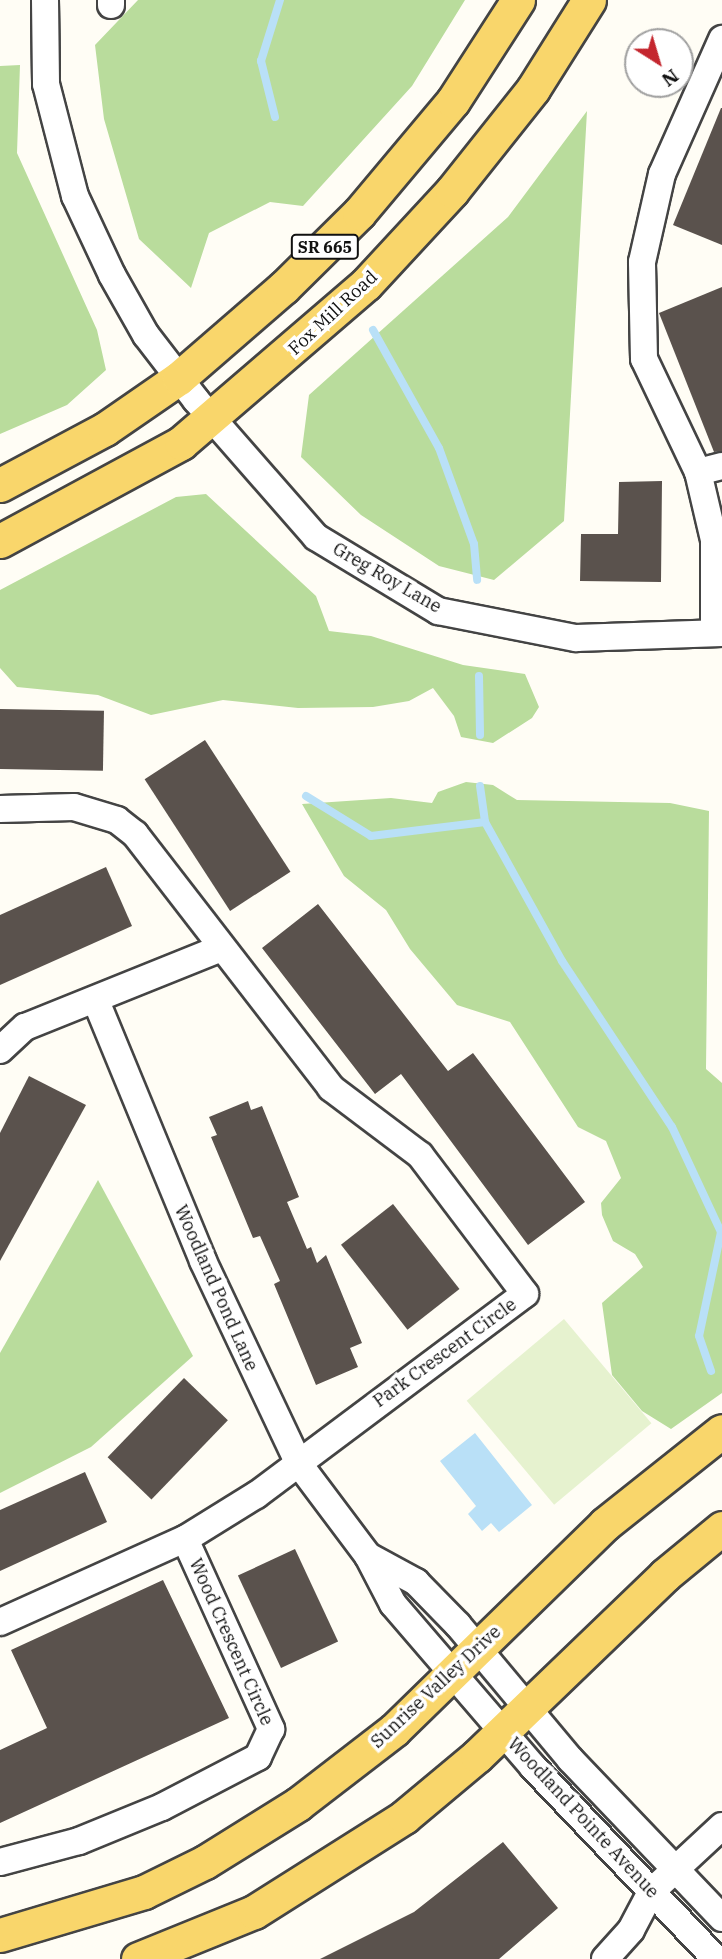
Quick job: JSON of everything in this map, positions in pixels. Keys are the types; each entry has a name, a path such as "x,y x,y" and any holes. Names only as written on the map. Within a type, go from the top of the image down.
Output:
{"main road":[{"name":"Fox Mill Road","path":"0,541 181,443 195,398 284,288 359,213 453,100 518,0"},
{"name":"Fox Mill Road","path":"0,485 105,429 195,398 366,284 452,191 533,89 589,0"},
{"name":"Sunrise Valley Drive","path":"0,1935 119,1901 227,1850 330,1782 455,1672 605,1524 722,1431"},
{"path":"138,1959 242,1917 322,1873 404,1817 503,1731 722,1528"}],"street":[{"name":"Greg Roy Lane","path":"44,0 47,84 75,196 139,323 195,398 316,537 438,611 576,638 718,633"},
{"path":"718,633 710,469 644,359 642,262 662,174 722,39"},
{"name":"Park Crescent Circle","path":"0,809 74,807 117,820 151,850 222,948 331,1088 420,1155 525,1294 299,1464"},
{"path":"0,1050 25,1027 96,1002 222,948"},
{"name":"Woodland Pond Lane","path":"96,1002 203,1261 299,1464 368,1556 386,1595 455,1672"},
{"name":"Wood Crescent Circle","path":"0,1622 185,1539 299,1464"},
{"name":"Wood Crescent Circle","path":"0,1862 79,1841 162,1807 258,1757 269,1743 266,1713 185,1539"},
{"name":"Woodland Pond Lane","path":"368,1556 416,1582 478,1649"},
{"name":"Woodland Pointe Avenue","path":"478,1649 528,1708 722,1918"},
{"name":"Woodland Pointe Avenue","path":"455,1672 503,1731 716,1959"},
{"path":"605,1959 631,1930 652,1892 722,1826"}],"green space":[{"path":"138,0 465,0 412,86 303,206 270,202 209,233 191,288 139,239 104,119 95,45"},
{"path":"20,65 17,153 97,330 106,370 67,405 0,434 0,66"},
{"path":"587,111 564,521 494,580 439,566 361,515 301,457 309,395 508,217"},
{"path":"206,494 316,596 329,631 371,636 463,665 525,674 539,707 532,718 493,743 461,737 454,716 433,688 409,701 373,707 298,708 223,700 151,715 98,695 17,687 0,668 0,590 176,497"},
{"path":"466,782 493,785 517,800 670,803 709,811 706,1069 722,1083 722,1393 671,1429 642,1411 612,1375 602,1303 643,1267 635,1254 613,1241 602,1215 601,1203 621,1178 606,1141 578,1127 510,1022 457,1005 410,949 386,910 344,876 302,804 391,798 432,803 438,792"},
{"path":"98,1180 193,1356 91,1447 0,1493 0,1353"},
{"path":"564,1319 651,1423 554,1505 467,1401"}],"water":[{"path":"475,1433 532,1505 499,1532 491,1523 482,1531 468,1514 476,1506 440,1461"}],"building":[{"path":"722,108 722,245 673,225"},
{"path":"722,287 722,451 714,452 659,313"},
{"path":"662,481 661,582 580,581 581,534 618,534 619,482"},
{"path":"0,709 104,711 103,771 0,769"},
{"path":"205,740 291,872 230,911 145,779"},
{"path":"106,867 132,926 0,985 0,915"},
{"path":"318,904 448,1071 473,1053 585,1202 528,1245 401,1074 375,1094 262,948"},
{"path":"29,1076 86,1105 0,1261 0,1133"},
{"path":"248,1101 251,1110 262,1106 299,1197 287,1202 307,1249 311,1247 317,1263 326,1255 362,1343 350,1348 358,1367 316,1385 274,1284 280,1281 260,1236 253,1238 211,1137 217,1135 209,1117"},
{"path":"393,1204 459,1289 407,1330 341,1245"},
{"path":"184,1378 228,1420 151,1500 108,1457"},
{"path":"85,1472 107,1522 0,1571 0,1510"},
{"path":"295,1549 338,1641 281,1668 238,1576"},
{"path":"163,1580 229,1718 0,1823 0,1750 47,1728 11,1650"},
{"path":"503,1842 558,1908 499,1959 320,1959 414,1912"}],"waterway":[{"path":"275,117 261,61 280,0"},
{"path":"373,330 439,448 474,544 477,580"},
{"path":"479,676 480,735"},
{"path":"480,786 485,822"},
{"path":"306,796 371,836 485,822 562,961 672,1127 721,1232 699,1336 711,1371"}]}
